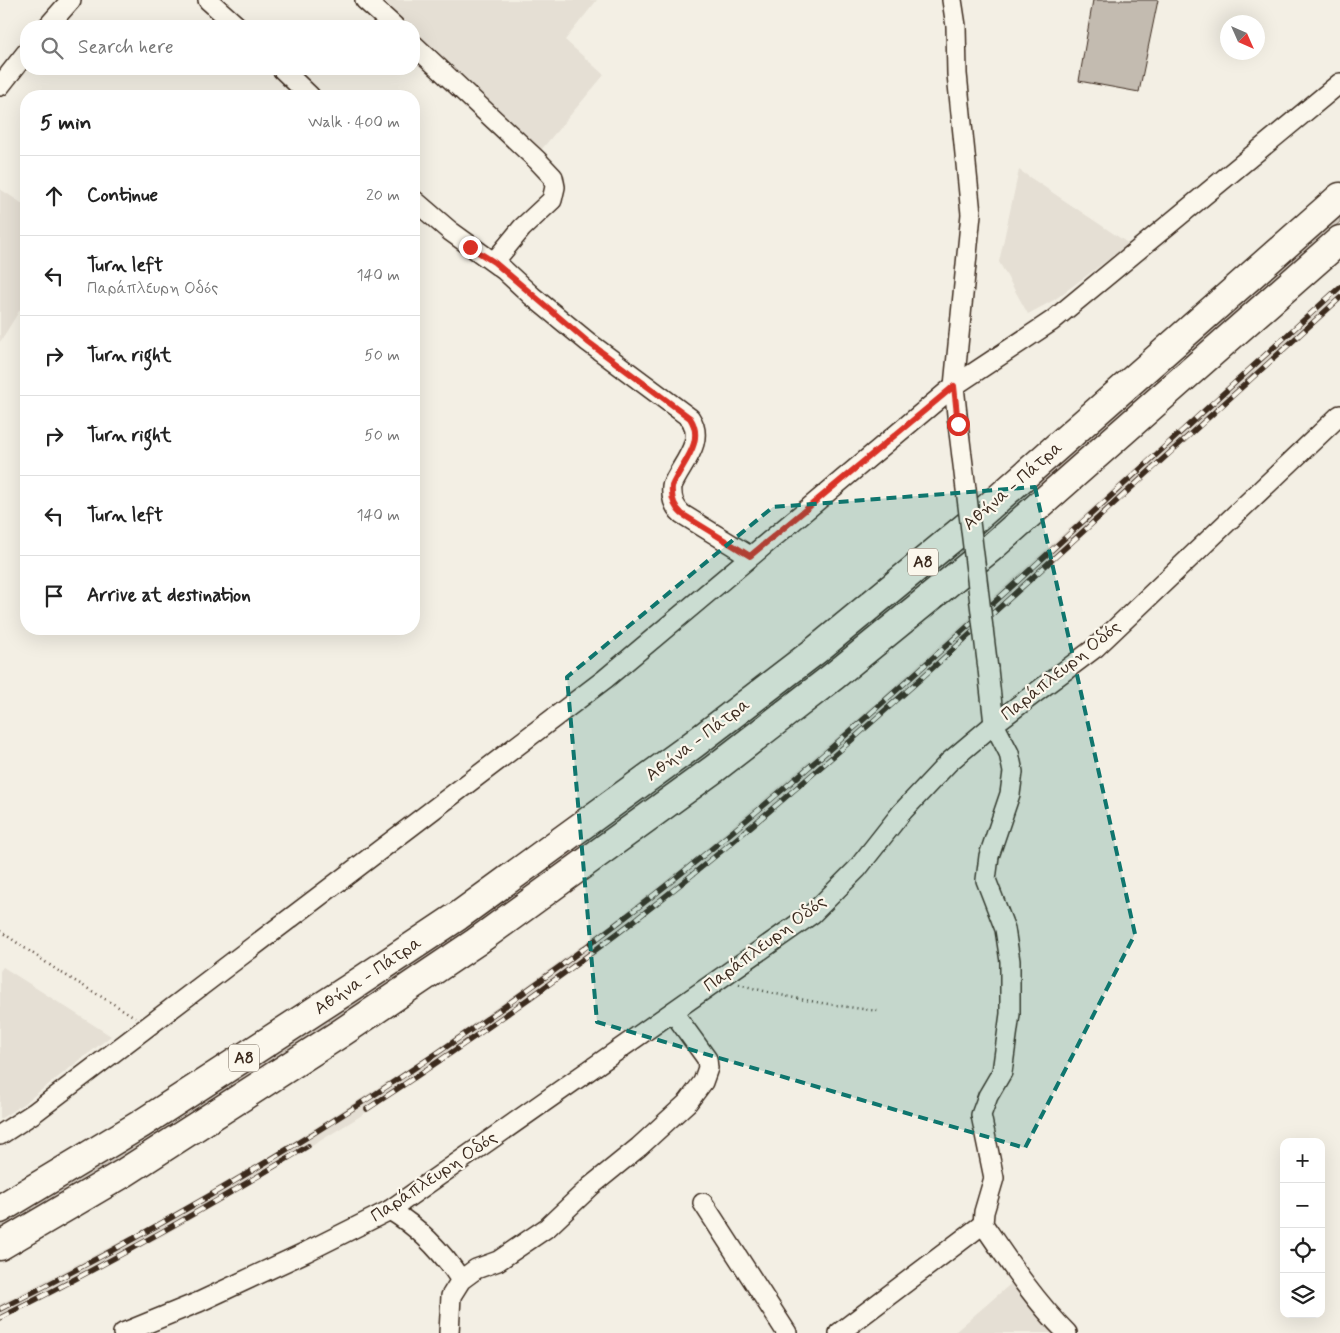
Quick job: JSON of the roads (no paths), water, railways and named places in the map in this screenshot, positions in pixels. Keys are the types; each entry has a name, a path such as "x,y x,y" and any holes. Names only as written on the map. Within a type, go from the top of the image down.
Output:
{"highway":[{"name":"Αθήνα - Πάτρα","path":"0,1210 141,1124 458,916 694,744 815,651 974,520 1340,197"},
{"name":"Αθήνα - Πάτρα","path":"0,1246 90,1194 341,1033 476,942 714,769 834,676 992,547 1340,240"},
{"path":"422,1001 476,942"},
{"path":"198,1125 259,1106"}],"street":[{"path":"53,20 71,0"},
{"path":"208,0 230,20"},
{"path":"366,0 388,20"},
{"path":"952,0 956,26 957,74 972,214 954,386 994,724 1009,753 1013,772 1010,794 989,856 986,880 1005,929 1010,961 1010,1014 1002,1072 988,1096 981,1116 994,1178 984,1212 983,1224 1019,1277 1067,1333"},
{"path":"420,51 553,177 555,187 552,200 522,228 494,262"},
{"path":"0,86 20,61"},
{"path":"288,75 304,90"},
{"path":"0,1135 34,1113 604,679 954,386 1052,321 1340,83"},
{"path":"420,205 450,231 494,262 588,342 690,418 694,424 696,436 693,447 672,486 671,493 675,505 682,514 750,556"},
{"name":"Παράπλευρη Οδός","path":"123,1333 199,1302 390,1210 812,914 857,869 902,812 949,762 994,724 1095,648 1340,415"},
{"path":"450,1333 451,1296 461,1280 476,1269 498,1261 548,1227 591,1186 639,1147 688,1102 703,1082 708,1068 707,1058 673,1012"},
{"path":"702,1203 787,1333"},
{"path":"390,1210 420,1232 443,1256 461,1280"},
{"path":"839,1333 983,1224"}],"railway":[{"path":"0,1309 161,1223 318,1130 471,1030 619,922 778,794 880,705 1340,287"},
{"path":"367,1109 496,1022 622,930 720,853 908,690 1340,298"},
{"path":"0,1318 156,1235 308,1146"}]}
